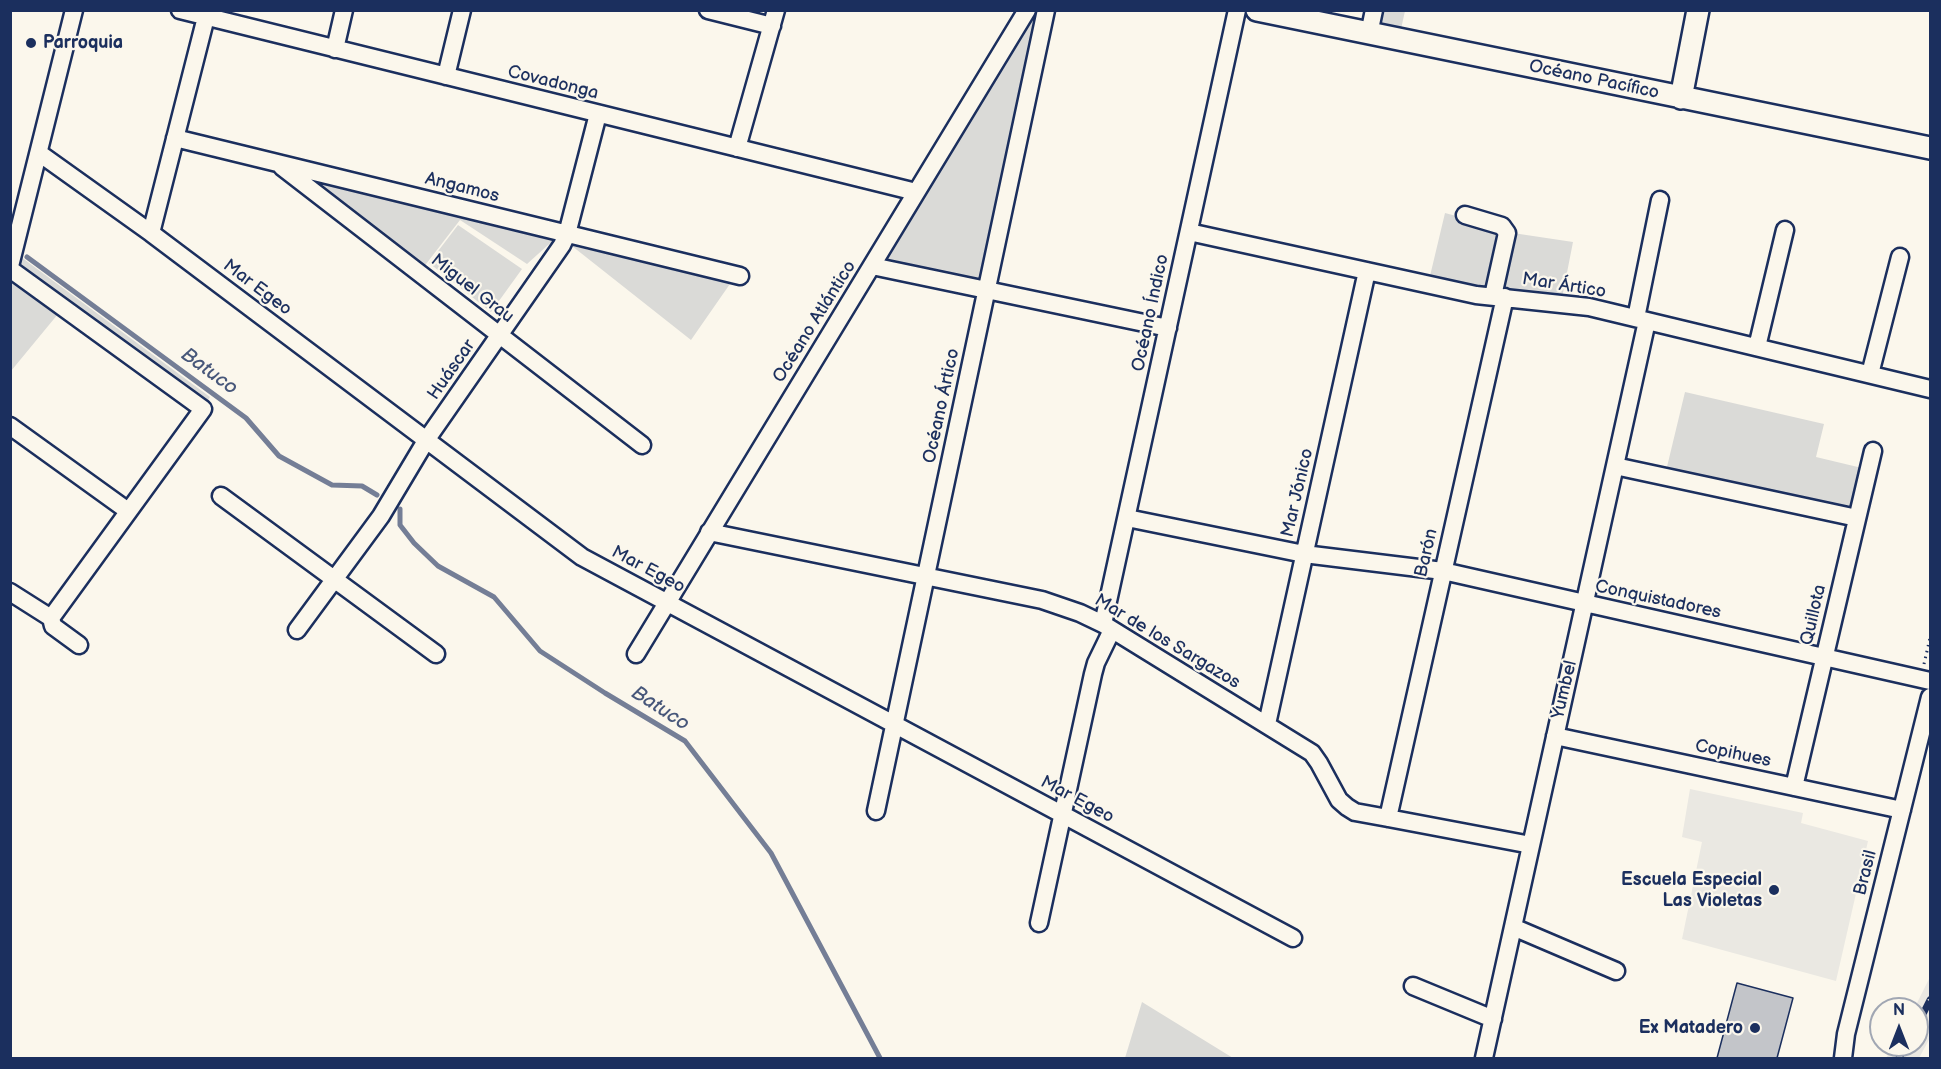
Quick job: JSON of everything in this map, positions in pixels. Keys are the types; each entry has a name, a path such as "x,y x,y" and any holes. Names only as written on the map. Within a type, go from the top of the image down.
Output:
{"street":[{"path":"51,618 202,409 10,267 74,10"},
{"name":"Covadonga","path":"180,10 916,192"},
{"path":"335,49 344,10"},
{"path":"446,76 462,10"},
{"path":"708,10 774,18 737,148"},
{"name":"Océano Atlántico","path":"636,654 1027,10"},
{"name":"Océano Ártico","path":"876,811 1046,10"},
{"name":"Océano Índico","path":"1039,923 1093,674 1108,627 1126,518 1237,10"},
{"name":"Océano Pacífico","path":"1257,10 1930,148"},
{"path":"1369,34 1374,10"},
{"path":"1681,98 1698,10"},
{"path":"151,233 206,17"},
{"name":"Huáscar","path":"297,630 381,516 427,440 562,245 567,234 598,114"},
{"name":"Angamos","path":"175,138 740,276"},
{"name":"Mar Egeo","path":"39,153 151,233 582,557 1293,938"},
{"name":"Miguel Grau","path":"278,163 642,446"},
{"name":"Yumbel","path":"1489,1057 1493,1019 1615,466 1660,200"},
{"name":"Barón","path":"1388,819 1443,572 1499,296 1507,233 1502,226 1465,216"},
{"path":"1757,347 1785,230"},
{"name":"Mar Ártico","path":"1189,232 1476,295 1581,306 1930,389"},
{"path":"1870,374 1900,257"},
{"path":"872,266 1168,328"},
{"name":"Mar Jónico","path":"1267,724 1367,271"},
{"path":"10,426 128,511"},
{"name":"Quillota","path":"1794,787 1873,451"},
{"path":"1615,466 1857,518"},
{"path":"221,496 436,654"},
{"name":"Conquistadores","path":"1126,518 1304,554 1443,572 1930,681"},
{"name":"Mar de los Sargazos","path":"709,532 1042,600 1080,613 1108,627 1312,753 1339,800 1355,812 1531,845"},
{"path":"10,592 51,618 53,626 79,645"},
{"name":"Brasil","path":"1843,1059 1845,1034 1930,697"},
{"name":"Copihues","path":"1555,736 1902,810"},
{"path":"1513,927 1616,971"},
{"path":"1413,986 1493,1019"}],"shaded area":[{"path":"1032,11 1041,11 983,284 883,260"},
{"path":"1382,11 1405,11 1401,29 1379,25"},
{"path":"297,172 558,236 527,264 460,220 423,268"},
{"path":"1445,213 1497,227 1501,234 1489,288 1475,288 1430,276"},
{"path":"458,225 522,269 491,312 429,263"},
{"path":"1513,233 1573,242 1562,298 1499,292"},
{"path":"572,246 732,281 691,340"},
{"path":"17,254 210,397 205,405 14,266"},
{"path":"11,280 58,314 11,371 10,287"},
{"path":"1685,392 1824,424 1816,457 1862,468 1853,511 1666,471"},
{"name":"Escuela Especial Las Violetas","path":"1690,789 1803,813 1801,823 1868,841 1836,981 1682,939 1702,842 1682,837"},
{"path":"1930,977 1929,1040 1929,997 1920,997"},
{"path":"1142,1002 1233,1058 1125,1058"},
{"path":"1887,1057 1920,1057 1919,1058"}],"building":[{"name":"Ex Matadero","path":"1737,983 1793,998 1777,1058 1717,1058"}],"waterway":[{"name":"Batuco","path":"27,257 246,418 279,456 332,485 362,486 377,495"},
{"name":"Batuco","path":"400,509 400,525 414,543 438,566 494,597 540,651 685,741 771,853 880,1058"}],"place":[{"name":"Parroquia","path":"31,43"},
{"name":"Escuela Especial Las Violetas","path":"1774,890"},
{"name":"Ex Matadero","path":"1755,1028"}]}
